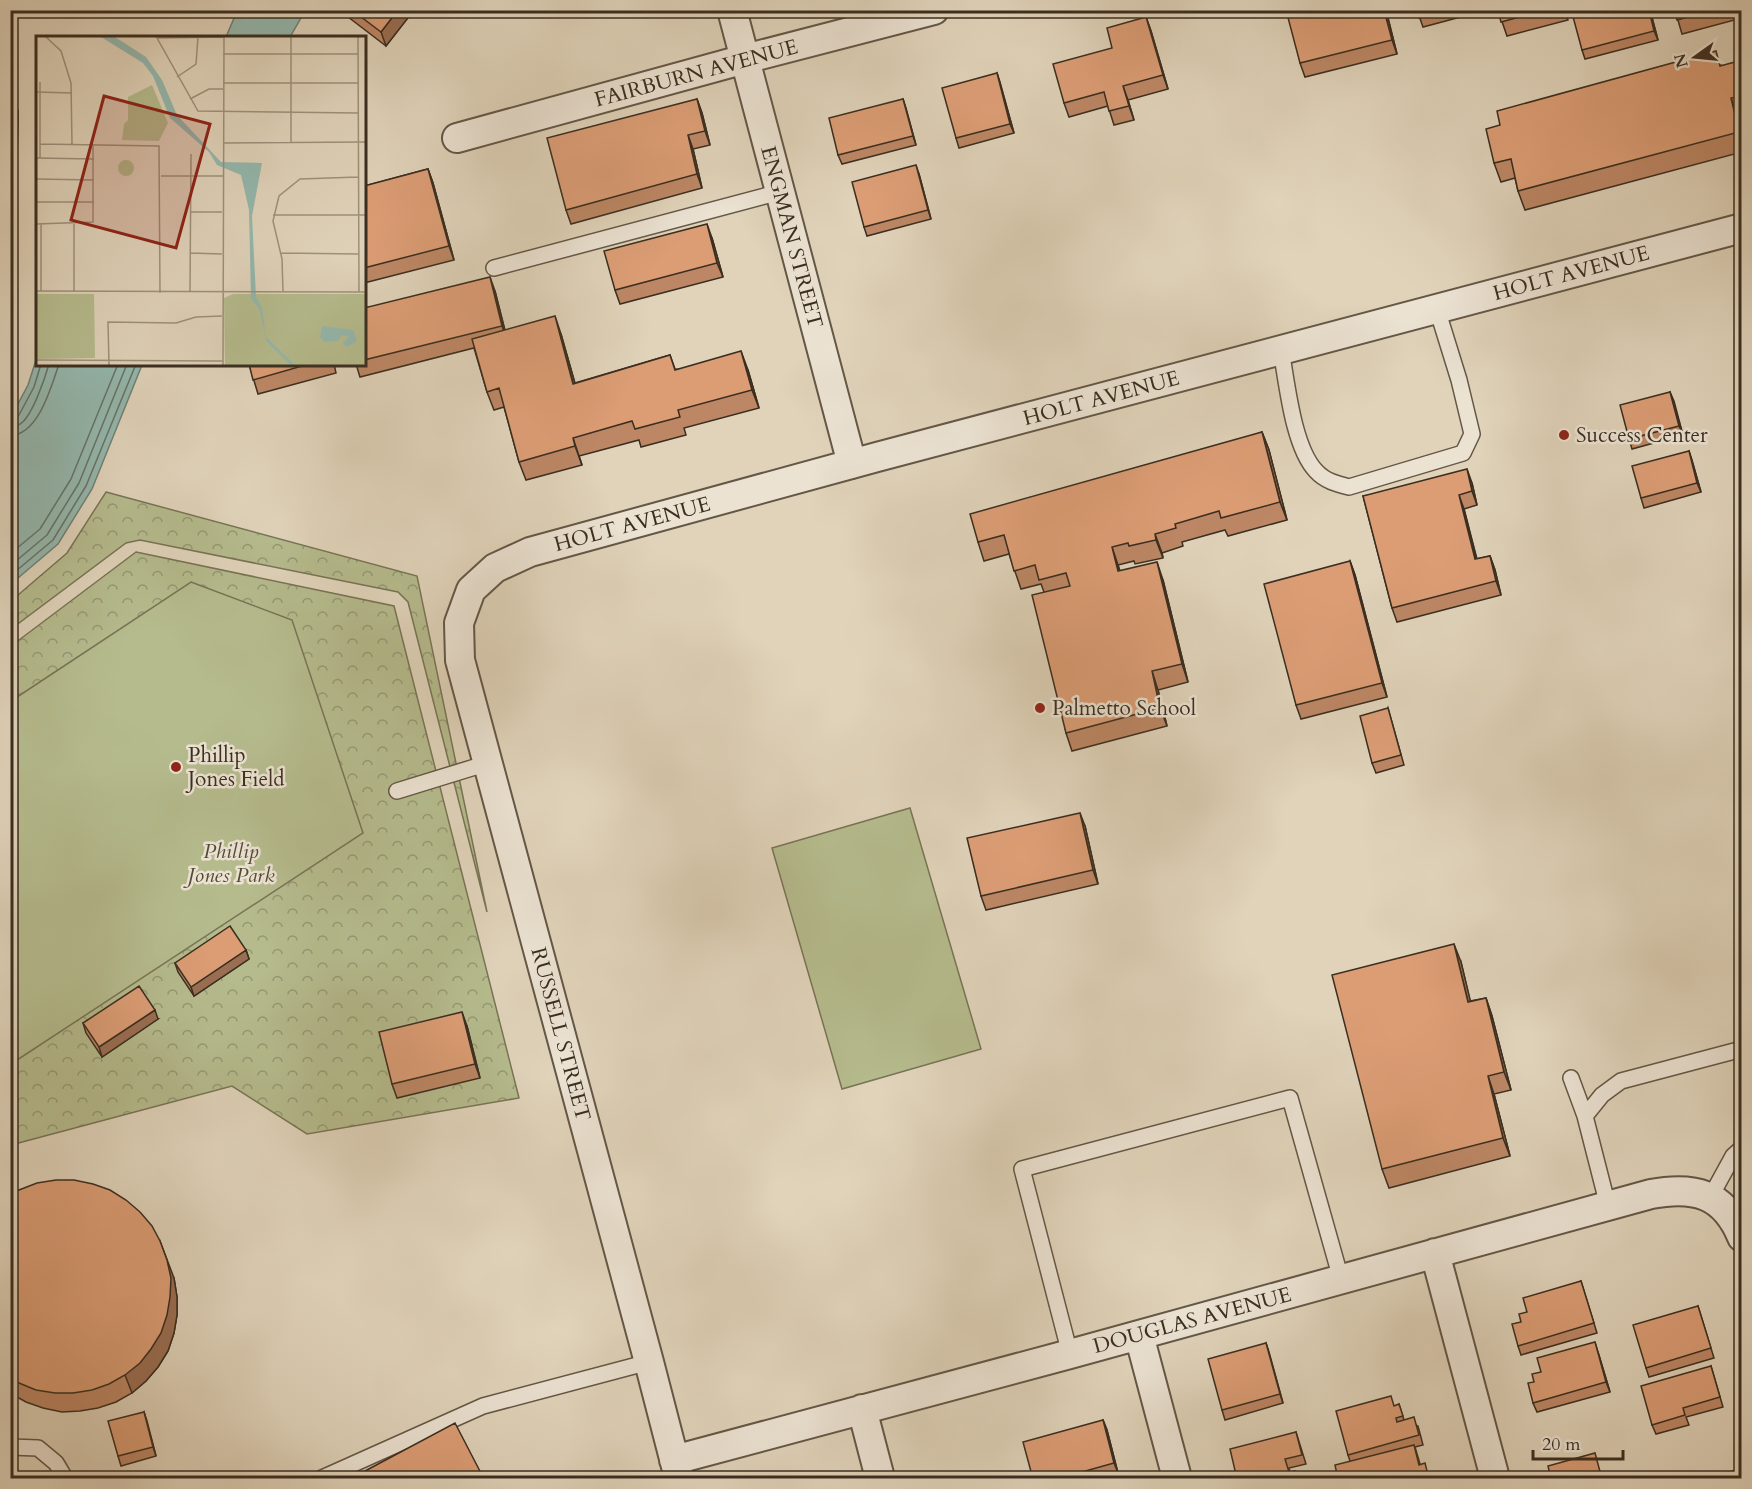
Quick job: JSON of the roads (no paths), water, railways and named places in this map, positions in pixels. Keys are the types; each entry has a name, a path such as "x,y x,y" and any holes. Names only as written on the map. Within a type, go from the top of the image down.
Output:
{"street":[{"name":"ENGMAN STREET","path":"732,10 852,464"},
{"name":"FAIRBURN AVENUE","path":"457,138 934,10"},
{"name":"HOLT AVENUE","path":"471,590 495,568 530,552 852,464 1742,228"},
{"name":"RUSSELL STREET","path":"471,590 459,622 460,660 676,1469"},
{"name":"DOUGLAS AVENUE","path":"676,1469 861,1409 1608,1206 1668,1191 1696,1192 1710,1198"},
{"path":"1710,1198 1723,1207 1742,1237"},
{"path":"1435,1253 1495,1479"},
{"path":"1138,1335 1177,1479"},
{"path":"861,1409 880,1479"}],"lane":[{"path":"494,268 780,192"},
{"path":"1281,350 1294,422 1305,454 1316,471 1332,483 1349,487 1463,453 1472,434 1460,380 1437,309"},
{"path":"398,791 488,763"},
{"path":"1585,1116 1602,1095 1620,1082 1742,1049"},
{"path":"1571,1078 1585,1116 1608,1206"},
{"path":"1070,1354 1022,1168 1290,1098 1341,1279"},
{"path":"1710,1198 1733,1156 1742,1148"},
{"path":"322,1479 483,1406 649,1362"},
{"path":"10,1447 38,1448 56,1463 65,1479"}],"water":[{"path":"237,10 305,11 291,36 226,36"},
{"path":"36,360 36,366 142,366 92,489 58,544 11,584 11,417 28,385"}],"place":[{"name":"Success Center","path":"1564,435"},
{"name":"Palmetto School","path":"1040,708"},
{"name":"Phillip Jones Field","path":"176,767"}],"park label":[{"name":"Phillip Jones Park","path":"231,863"}]}
